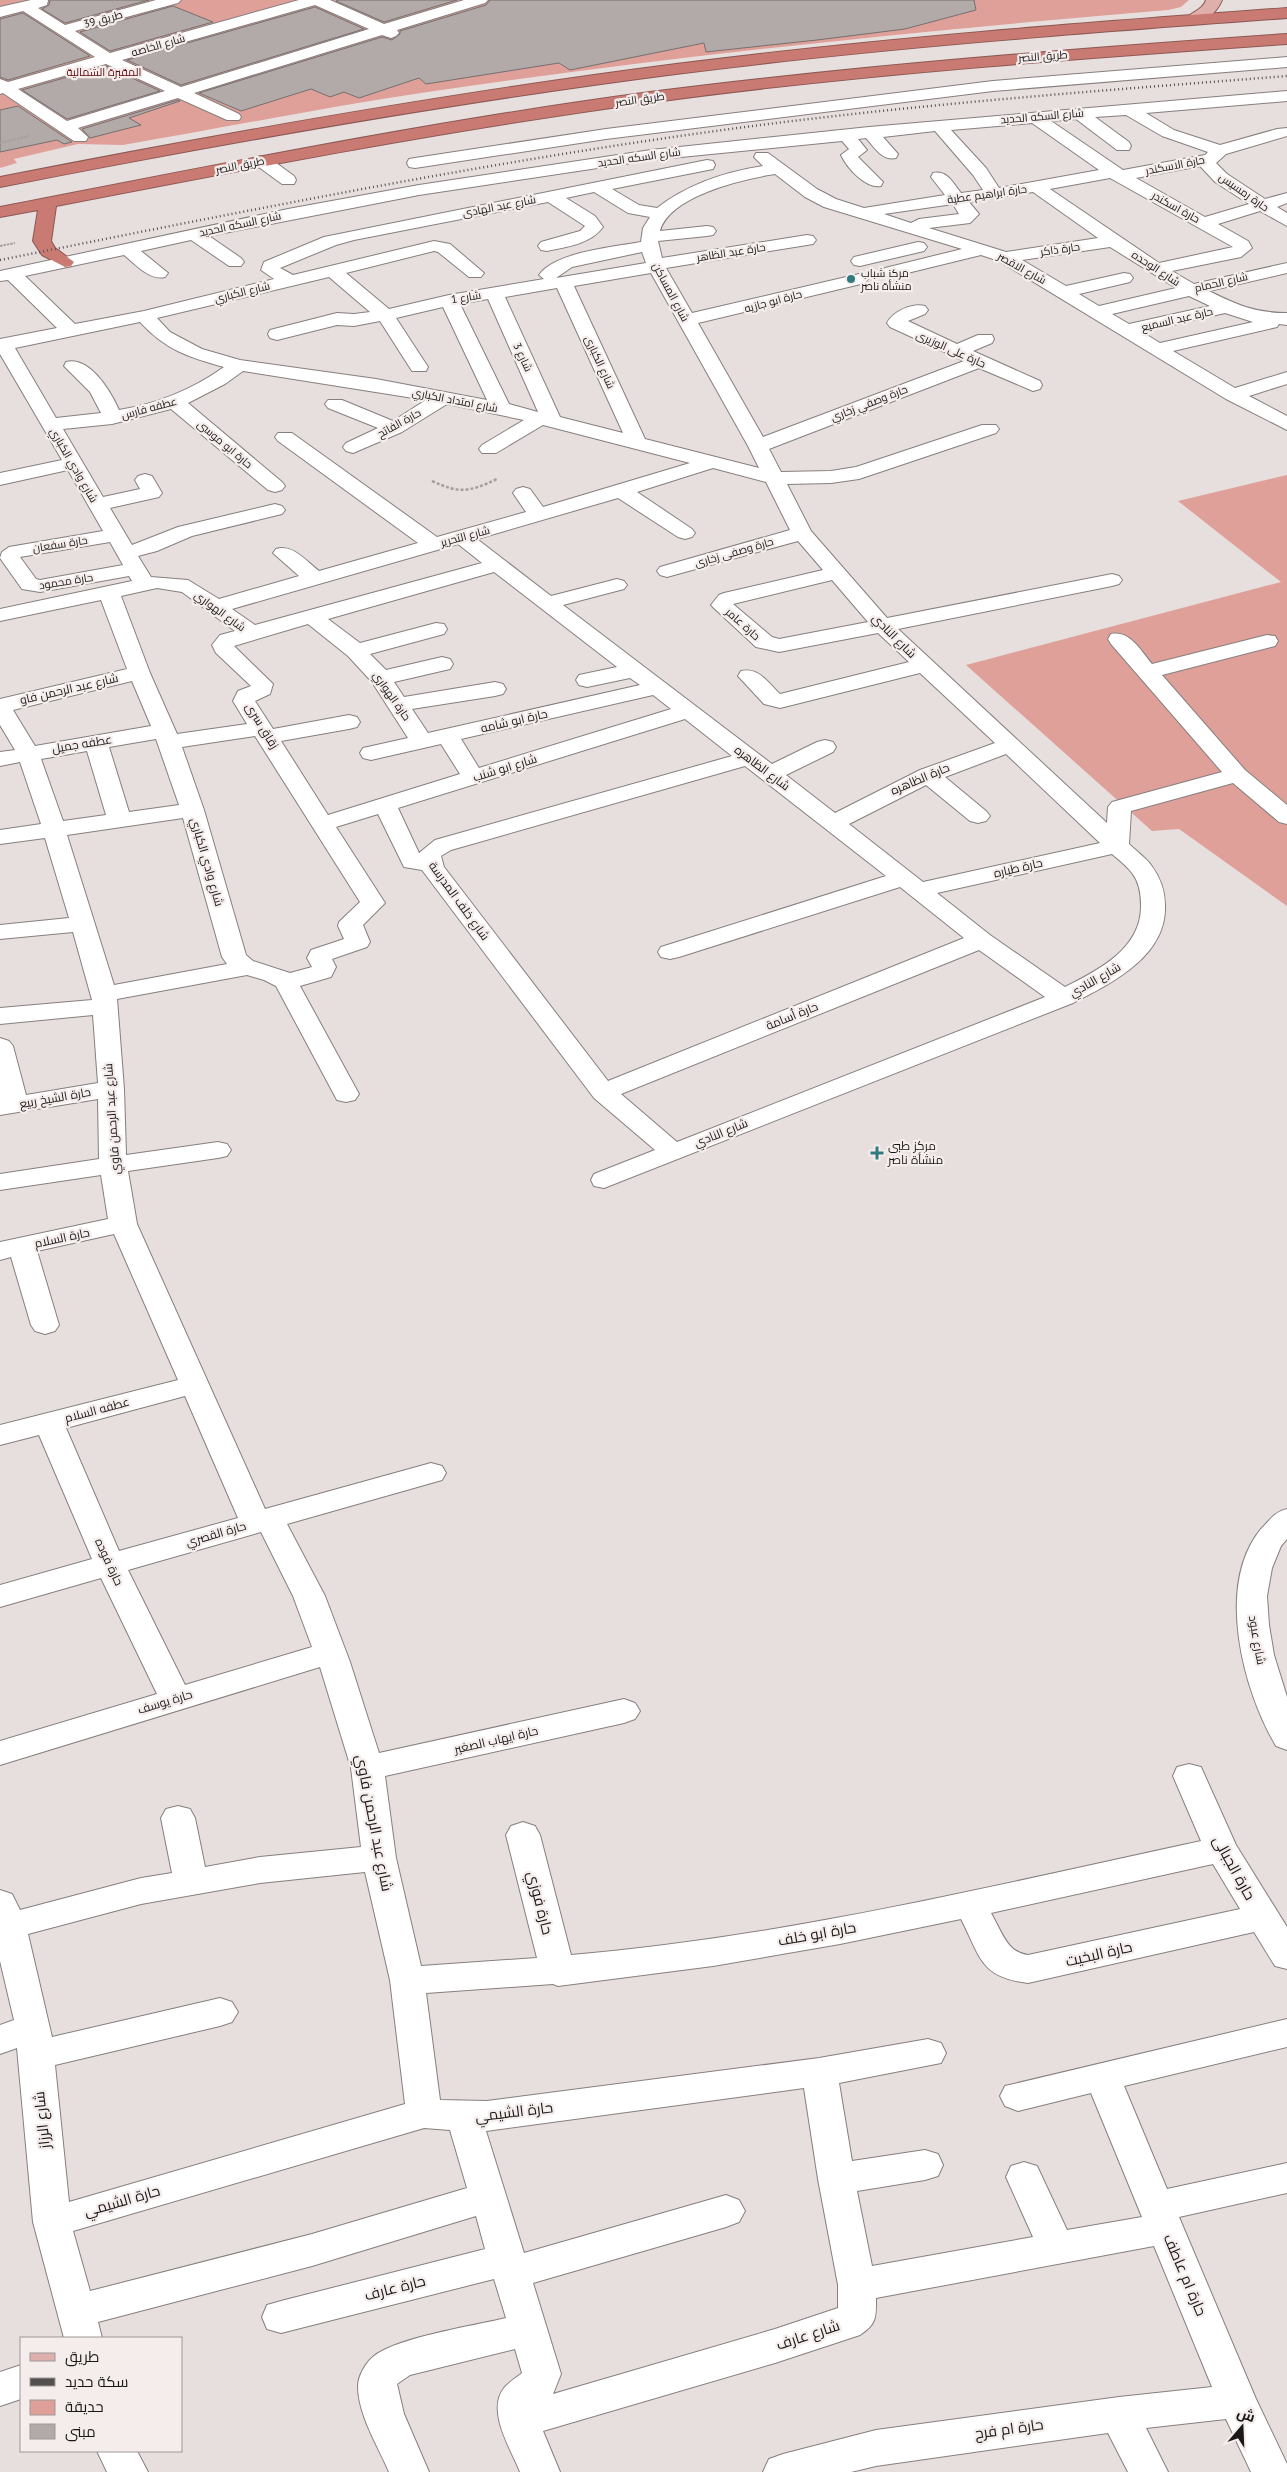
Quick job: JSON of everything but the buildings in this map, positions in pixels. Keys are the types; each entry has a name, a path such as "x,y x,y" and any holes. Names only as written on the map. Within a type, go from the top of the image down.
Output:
{"highway":[{"name":"طريق النصر","path":"0,182 400,108 592,80 941,39 1287,13"},
{"path":"1109,27 1150,33 1156,37 1157,42 1152,48"},
{"name":"طريق النصر","path":"0,212 443,128 686,92 908,67 1287,39"},
{"path":"48,203 42,241 48,251 65,262"}],"main road":[{"path":"1192,20 1211,8 1214,0"}],"street":[{"path":"0,12 48,0"},
{"name":"طريق 39","path":"62,30 172,0"},
{"path":"312,0 408,40"},
{"name":"شارع الخاصه","path":"2,87 108,59 312,0"},
{"path":"66,127 480,0"},
{"path":"24,6 108,59 233,117"},
{"path":"415,163 606,134 993,86 1287,62"},
{"path":"2,87 87,141"},
{"name":"شارع السكه الحديد","path":"6,274 288,214 419,190 651,155 975,122 1287,96"},
{"path":"1227,100 1251,114"},
{"path":"1128,109 1168,134 1220,150"},
{"path":"1078,113 1123,146"},
{"name":"حارة اسكندر","path":"1034,117 1116,174 1242,245 1243,248 1236,253 1158,269"},
{"path":"975,122 993,140"},
{"path":"1267,123 1285,133"},
{"path":"939,126 980,172 994,194"},
{"path":"869,132 890,154"},
{"name":"حارة الاسكندر","path":"1116,174 1204,160 1215,157 1220,150 1285,133"},
{"path":"846,135 859,150 849,155 851,159 875,182"},
{"name":"شارع الاقصر","path":"745,144 776,169 811,193 862,214 951,238 1005,257 1233,395 1287,424"},
{"path":"651,155 675,171"},
{"name":"شارع عبد الهادى","path":"291,280 270,270 270,266 330,241 597,186 760,156"},
{"name":"حارة رمسيس","path":"1204,160 1221,178 1287,221"},
{"path":"262,161 288,180"},
{"path":"654,230 679,200 702,188 752,172 776,169"},
{"name":"حارة ابراهيم عطية","path":"862,214 1116,174"},
{"path":"905,226 969,217 969,212 939,177"},
{"path":"597,186 634,209 654,230 707,231"},
{"name":"شارع الوحده","path":"1037,187 1189,289 1256,318 1283,320"},
{"path":"419,190 452,216"},
{"path":"547,246 586,235 594,227 589,220 551,196"},
{"path":"1203,223 1287,198"},
{"path":"364,200 396,227"},
{"path":"589,220 634,209"},
{"path":"288,214 364,263"},
{"path":"555,283 548,275 566,264 654,230 690,219"},
{"name":"شارع المساكن","path":"654,230 656,266 758,446 773,478"},
{"path":"194,234 235,262"},
{"name":"حارة ابو جازيه","path":"686,320 753,307 951,238"},
{"name":"حارة عبد الظاهر","path":"656,266 807,240"},
{"name":"حارة ذاكر","path":"1005,257 1115,241"},
{"name":"شارع الكباري","path":"2,345 144,316 440,246 474,273"},
{"path":"126,248 160,273"},
{"path":"891,272 984,249"},
{"name":"شارع 1","path":"277,334 337,319 354,320 385,315 449,300 656,266"},
{"name":"شارع الحمام","path":"1096,312 1189,289 1287,268"},
{"path":"333,271 385,315 419,367"},
{"path":"6,274 71,331"},
{"path":"1063,292 1124,278"},
{"name":"شارع الكبارى","path":"555,283 638,443"},
{"name":"شارع 3","path":"494,293 547,420"},
{"path":"449,300 501,408"},
{"name":"حارة عبد السميع","path":"1126,330 1228,307"},
{"name":"حارة على الوزيرى","path":"919,310 898,319 896,323 1033,385"},
{"name":"شارع امتداد الكباري","path":"144,316 163,336 195,353 239,365 444,397 501,408 773,478 831,477 859,473 989,429"},
{"path":"1158,349 1283,320"},
{"path":"956,351 986,339"},
{"name":"شارع وادي الكباري","path":"2,345 136,569"},
{"name":"حارة وصفي زخاري","path":"758,446 980,361"},
{"name":"عطفه فارس","path":"50,424 112,418 175,402 202,391 239,365"},
{"path":"73,366 92,382 106,399 112,418"},
{"path":"1233,395 1287,378"},
{"name":"حارة الفاتح","path":"353,447 395,428 444,397"},
{"name":"حارة ابو موسى","path":"175,402 275,486"},
{"path":"335,404 395,428"},
{"path":"489,449 547,420"},
{"path":"285,437 435,545"},
{"name":"شارع التحرير","path":"215,607 622,492 714,462"},
{"path":"0,479 74,463"},
{"name":"شارع النادي","path":"604,1180 1064,998 1096,982 1125,963 1144,942 1154,918 1153,893 1142,869 882,625 802,532 773,478"},
{"path":"97,504 152,493 145,480"},
{"path":"622,492 685,533"},
{"path":"523,493 539,516"},
{"path":"136,569 150,547 185,531 275,510"},
{"name":"حارة وصفى زخارى","path":"667,571 802,532"},
{"name":"حارة سفعان","path":"10,559 12,553 16,551 116,535"},
{"name":"شارع الظاهره","path":"461,537 834,823 981,940 1064,998"},
{"path":"283,554 315,578"},
{"name":"حارة محمود","path":"10,559 26,583 35,586 136,569"},
{"name":"شارع الهواري","path":"0,615 109,592 136,569 170,582 181,584 252,633 497,565"},
{"name":"حارة عامر","path":"836,573 731,597 726,599 722,605 764,642 771,645 787,645 882,625"},
{"path":"882,625 1112,580"},
{"path":"547,603 617,585"},
{"name":"شارع وادي الكباري","path":"109,592 138,673 167,737 192,810 234,957 237,962 247,968"},
{"name":"حارة الهواري","path":"312,617 356,651 381,678 400,704 422,742"},
{"path":"356,651 436,629"},
{"name":"زقاق سرى","path":"252,633 228,640 223,645 262,684 262,689 246,696 244,701 266,732 373,903 351,922 350,926 358,942 320,955 319,958 324,967 322,972 286,982"},
{"path":"1120,639 1237,775 1287,818"},
{"path":"1148,672 1267,641"},
{"path":"381,678 442,664"},
{"path":"749,676 772,699 787,701 924,665"},
{"path":"587,680 635,670"},
{"name":"شارع عبد الرحمن فاو","path":"0,706 138,673"},
{"name":"حارة ابو شامه","path":"371,753 658,687"},
{"path":"400,704 495,689"},
{"name":"شارع عبد الرحمن فاوي","path":"0,706 8,756 54,829 105,1000 111,1089 113,1165 123,1224 193,1385 263,1520 309,1596 367,1768 379,1858 407,1980 424,2113"},
{"name":"شارع ابو شنب","path":"322,824 386,806 688,711"},
{"path":"546,714 571,747"},
{"name":"عطفه جميل","path":"8,756 96,742 266,732 349,722"},
{"path":"448,736 474,778"},
{"path":"96,742 119,819"},
{"name":"حارة الظاهره","path":"834,823 865,803 928,775 1011,745"},
{"path":"770,774 825,747"},
{"name":"شارع خلف المدرسة","path":"673,1152 603,1092 428,863 428,856 432,850 443,845 750,758"},
{"path":"928,775 978,816"},
{"path":"1117,846 1120,807 1237,775"},
{"path":"386,806 412,862 428,863"},
{"path":"0,837 192,810"},
{"name":"حارة طياره","path":"670,952 912,884 1117,846"},
{"path":"0,932 81,924"},
{"name":"حارة أسامة","path":"603,1092 981,940"},
{"path":"0,1016 105,1000 247,968 277,974 286,982 346,1094"},
{"path":"0,1046 8,1106"},
{"name":"حارة الشيخ ربيع","path":"8,1106 111,1089"},
{"path":"0,1182 218,1150"},
{"name":"حارة السلام","path":"11,1249 123,1224"},
{"path":"11,1249 45,1326"},
{"name":"عطفه السلام","path":"0,1435 193,1385"},
{"name":"حارة فوده","path":"49,1423 110,1565 176,1699"},
{"name":"حارة القصري","path":"0,1596 431,1473"},
{"name":"شارع عبود","path":"1287,1519 1274,1530 1255,1569 1251,1613 1265,1685 1279,1696 1287,1738"},
{"name":"حارة يوسف","path":"0,1753 329,1653"},
{"name":"حارة ايهاب الصغير","path":"367,1768 624,1711"},
{"name":"حارة الجبالى","path":"1189,1776 1221,1849 1287,1956"},
{"path":"178,1818 191,1883"},
{"name":"حارة فوزي","path":"523,1835 558,1972"},
{"name":"حارة ابو خلف","path":"407,1980 558,1972 713,1952 969,1903 1221,1849"},
{"path":"5,1914 260,1870 379,1858"},
{"name":"حارة البخيت","path":"969,1903 999,1959 1012,1967 1028,1970 1262,1917"},
{"name":"شارع الرزاز","path":"5,1914 34,2041 52,2222 79,2325"},
{"path":"0,2040 34,2041 220,2012"},
{"path":"1018,2096 1287,2033"},
{"name":"حارة الشيمي","path":"52,2222 424,2113 464,2117 819,2072 928,2053"},
{"name":"شارع عارف","path":"519,2421 846,2323 857,2316 857,2285 836,2180 819,2072"},
{"name":"حارة ام عاطف","path":"1102,2077 1237,2400 1274,2460"},
{"path":"464,2117 542,2374 540,2381 518,2400 519,2421 540,2472"},
{"path":"836,2180 925,2166"},
{"path":"1024,2177 1057,2248"},
{"path":"857,2285 1057,2248 1161,2218 1287,2178"},
{"path":"79,2325 312,2250 489,2197"},
{"name":"حارة عارف","path":"282,2317 510,2266 726,2211"},
{"path":"409,2472 378,2398 377,2382 386,2368 401,2360 528,2329"},
{"path":"0,2390 20,2382"},
{"name":"حارة ام فرح","path":"783,2472 876,2448 1119,2414 1237,2400"},
{"path":"1119,2414 1148,2472"},
{"path":"118,2452 128,2472"}],"path":[{"path":"432,481 453,492 464,492 500,477"}],"green space":[{"name":"المقبرة الشمالية","path":"0,0 1189,0 1181,7 1168,10 700,56 421,93 123,145 78,144 14,159 17,163 0,168"},
{"path":"1287,475 1287,906 1179,829 1152,831 966,665 1281,582 1178,501"}],"railway":[{"path":"0,260 375,187 658,139 886,110 1287,76"}],"place":[{"name":"مركز شباب منشأة ناصر","path":"851,279"},
{"name":"مركز طبى منشأة ناصر","path":"877,1153"}]}
